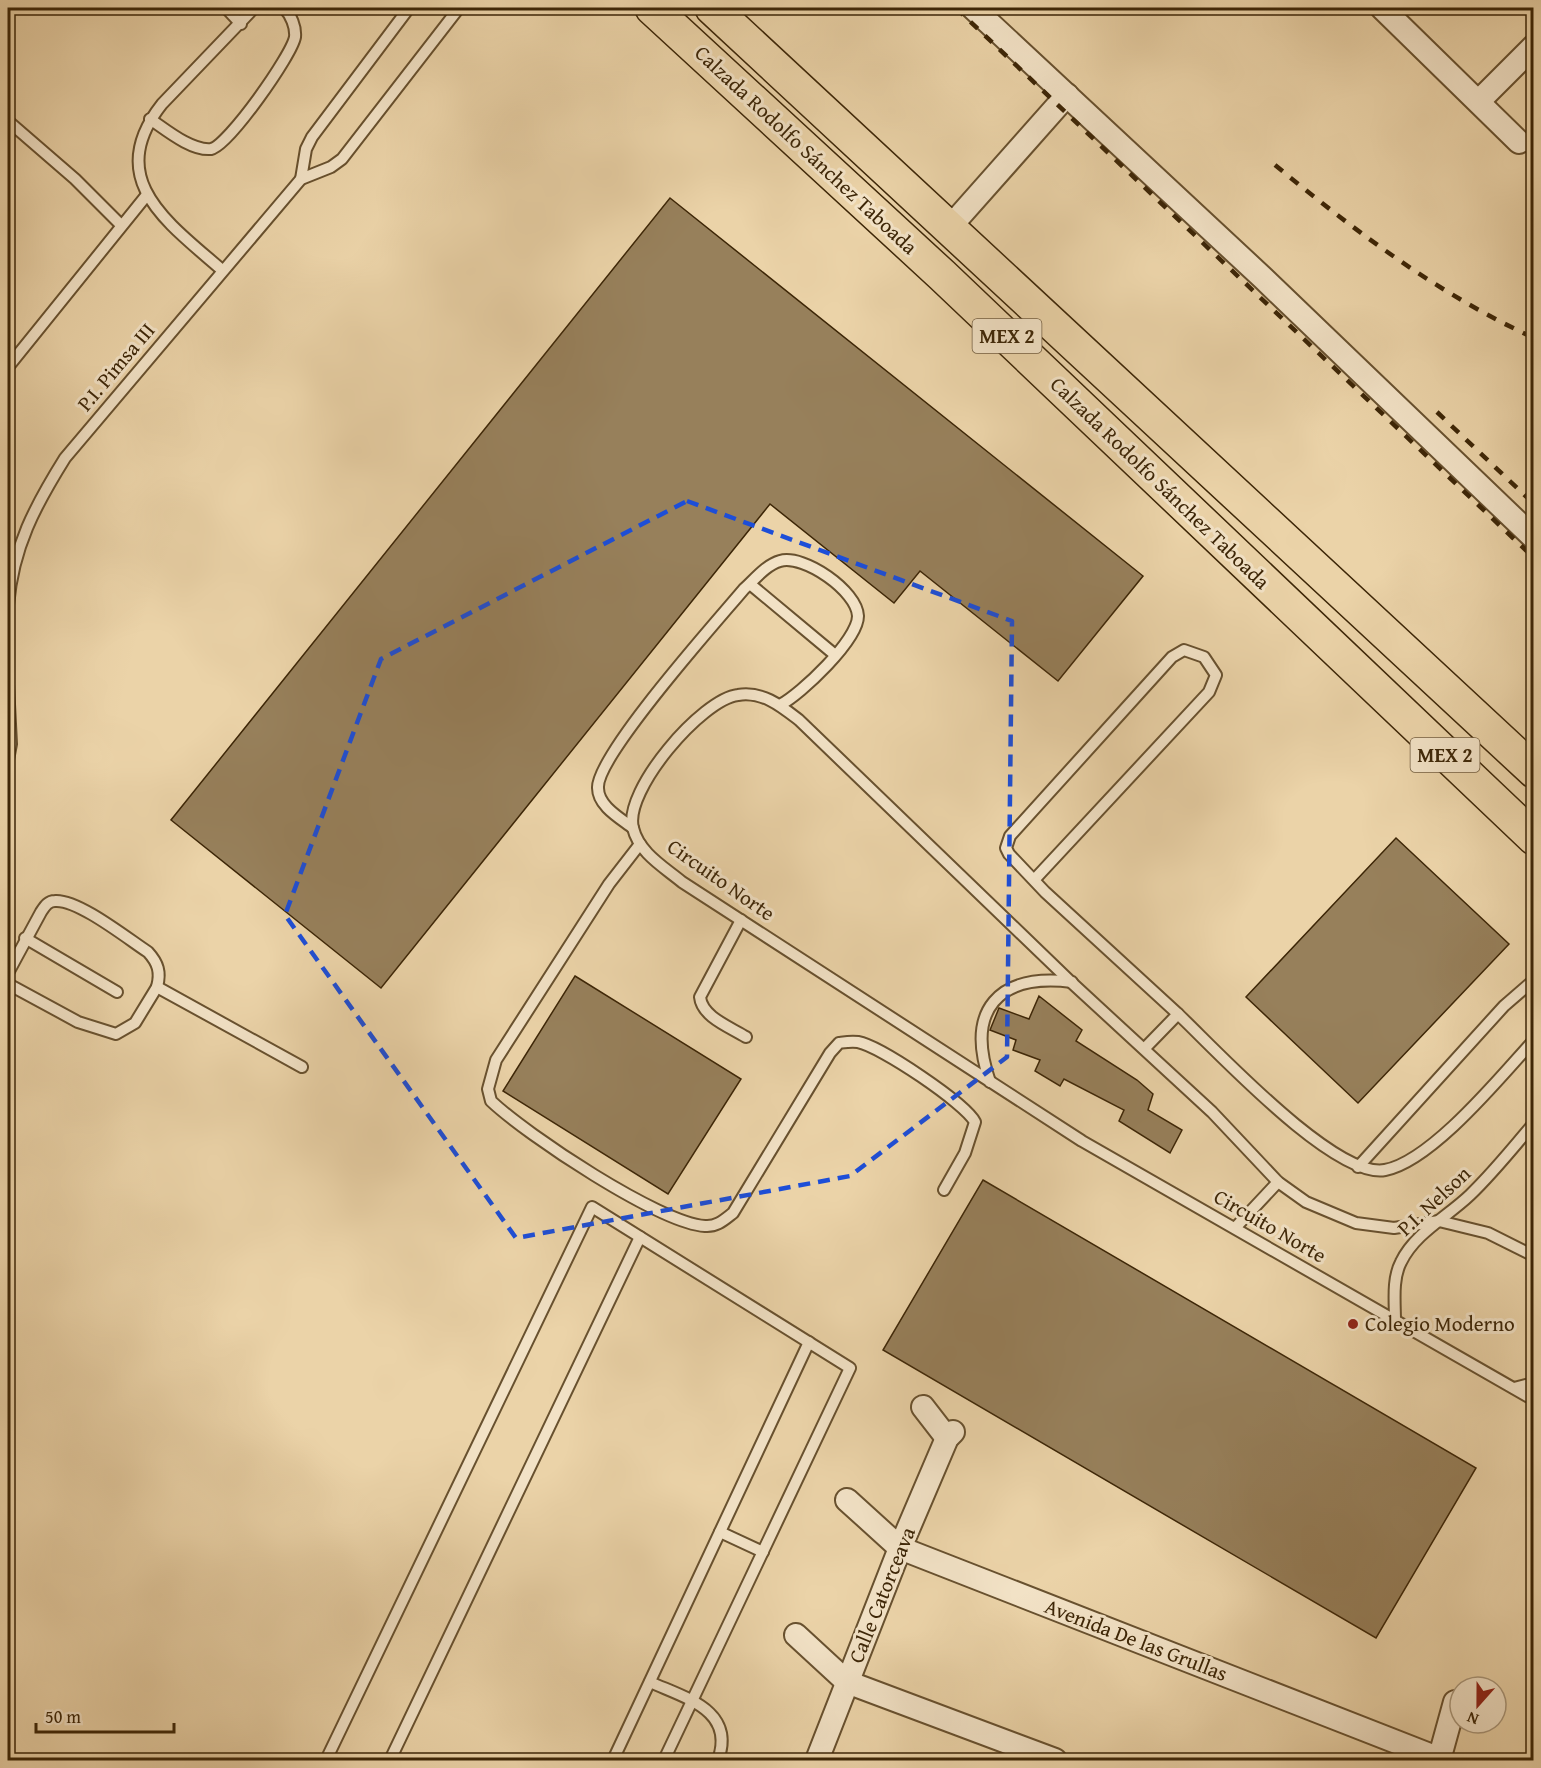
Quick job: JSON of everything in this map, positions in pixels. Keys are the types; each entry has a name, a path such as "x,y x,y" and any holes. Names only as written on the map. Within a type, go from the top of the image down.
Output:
{"main road":[{"name":"Calzada Rodolfo Sánchez Taboada","path":"652,8 950,282 1533,838"},
{"name":"Calzada Rodolfo Sánchez Taboada","path":"712,8 1533,771"}],"street":[{"path":"973,8 1272,286 1533,538"},
{"path":"1382,8 1519,142"},
{"path":"1479,101 1533,46"},
{"path":"950,227 1067,95"},
{"name":"Calle Catorceava","path":"817,1761 900,1548 950,1435 923,1407"},
{"name":"Avenida De las Grullas","path":"847,1500 900,1548 1439,1760"},
{"path":"796,1635 847,1682 1055,1761"},
{"path":"1439,1760 1448,1727"}],"lane":[{"path":"226,8 241,24"},
{"path":"222,270 168,222 146,196 137,154 150,119 182,82 241,24 254,8"},
{"path":"150,119 200,148 213,149 225,140 253,105 289,52 295,36 293,23 284,8"},
{"path":"302,179 306,149 316,131 409,8"},
{"name":"P.I. Pimsa III","path":"8,605 10,581 21,537 41,496 65,458 222,270 302,179 332,167 342,159 459,8"},
{"path":"8,121 75,179 121,225"},
{"path":"8,367 146,196"},
{"path":"633,828 603,803 597,789 604,764 644,710 750,584 778,561 789,559 810,565 840,587 852,601 858,615 855,626 807,687 780,705"},
{"path":"750,584 834,654"},
{"path":"1034,880 1209,692 1216,675 1204,657 1184,650 1172,657 1010,836 1006,848 1008,854 1034,880 1298,1127 1338,1157 1358,1167 1383,1170 1406,1162 1443,1135 1533,1040"},
{"path":"8,684 11,744 8,760"},
{"name":"Circuito Norte","path":"1533,1256 1488,1233 1439,1221 1394,1228 1356,1222 1306,1202 1278,1182 1212,1112 1072,982 808,728 780,705 750,694 721,699 682,734 649,775 632,810 633,828 640,844 654,860 682,882 1082,1141 1533,1400"},
{"path":"640,844 609,884 496,1060 488,1089 491,1101 561,1152 640,1202 669,1217 708,1227 720,1224 733,1213 830,1053 839,1043 860,1042 924,1080 970,1112 975,1122 973,1136 944,1190"},
{"path":"8,973 25,938 51,901 64,902 94,917 148,952 159,969 157,987 135,1023 116,1034 78,1022 8,984"},
{"path":"741,920 700,997 700,1004 711,1015 746,1036"},
{"path":"25,938 117,992"},
{"path":"990,1082 982,1059 980,1042 982,1027 996,998 1022,982 1053,980 1072,982"},
{"path":"1358,1167 1504,1006 1533,980"},
{"path":"157,987 302,1067"},
{"path":"1145,1048 1179,1014"},
{"name":"P.I. Nelson","path":"1395,1321 1395,1284 1400,1262 1418,1239 1491,1174 1533,1124"},
{"path":"1235,1228 1278,1182"},
{"path":"326,1761 592,1207 850,1368 664,1761"},
{"path":"390,1761 640,1237"},
{"path":"613,1761 809,1342"},
{"path":"1514,1388 1533,1383"},
{"path":"720,1532 763,1552"},
{"path":"650,1682 692,1701 715,1716 723,1733 718,1761"}],"highlighted area":[{"path":"687,501 1012,621 1007,1057 850,1176 516,1238 285,915 381,659"}],"building":[{"path":"670,198 1143,576 1058,681 920,571 894,603 770,504 381,988 171,820"},
{"path":"1396,838 1509,944 1358,1103 1246,997"},
{"path":"575,976 741,1079 668,1194 503,1091"},
{"path":"1039,996 1082,1030 1076,1041 1137,1080 1153,1094 1148,1110 1182,1130 1170,1153 1119,1121 1124,1110 1064,1079 1060,1086 1035,1071 1040,1060 1013,1050 1016,1040 990,1030 999,1008 1029,1019"},
{"path":"983,1180 1476,1468 1376,1638 883,1350"}],"railway":[{"path":"956,8 1534,558"},
{"path":"1275,165 1398,260 1464,302 1534,338"},
{"path":"1437,412 1534,504"}],"place":[{"name":"Colegio Moderno","path":"1353,1324"}]}
